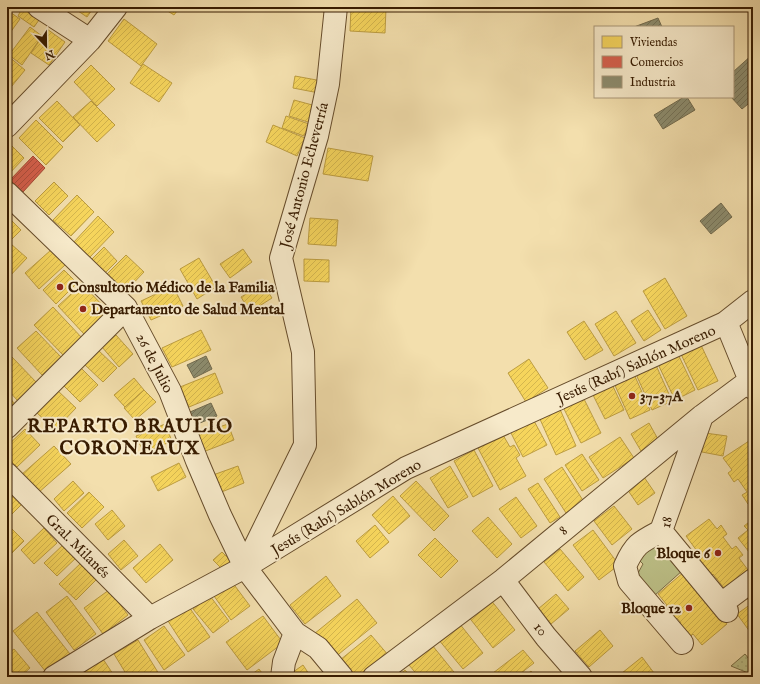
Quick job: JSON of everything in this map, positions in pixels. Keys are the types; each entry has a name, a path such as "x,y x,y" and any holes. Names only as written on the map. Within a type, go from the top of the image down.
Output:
{"street":[{"path":"40,7 90,40"},
{"path":"7,126 90,40 116,7"},
{"name":"José Antonio Echeverría","path":"245,567 305,445 303,352 281,258 317,136 328,84 336,7"},
{"name":"26 de Julio","path":"7,193 126,308 170,391 220,515 245,567 295,633 318,648 342,677"},
{"name":"Jesús (Rabí) Sablón Moreno","path":"54,677 150,618 245,567 406,468 726,322 753,301"},
{"path":"7,427 126,308"},
{"path":"726,322 751,384"},
{"name":"8","path":"374,677 503,580 702,416 751,384"},
{"name":"18","path":"702,416 661,531 728,604 753,580"},
{"name":"Gral. Milanés","path":"7,474 150,618"},
{"path":"661,531 641,541 630,553 625,566 629,581 682,643"},
{"name":"10","path":"503,580 546,637 581,677"},
{"path":"282,677 284,662 295,633"}],"green space":[{"path":"658,538 683,570 654,596 637,575 643,564 635,556"},
{"path":"745,654 753,664 753,675 731,666"}],"building: Viviendas":[{"path":"72,7 94,7 87,17"},
{"path":"161,7 180,7 174,15"},
{"path":"351,7 386,8 385,33 350,31"},
{"path":"22,8 39,20 34,27 18,16"},
{"path":"7,10 20,19 7,37"},
{"path":"124,19 157,44 141,66 108,41"},
{"path":"30,27 42,36 22,65 9,55"},
{"path":"47,29 65,42 49,65 31,53"},
{"path":"8,56 25,70 7,92 7,57"},
{"path":"143,64 172,83 159,102 130,83"},
{"path":"91,65 115,89 97,106 74,82"},
{"path":"295,76 322,81 319,93 293,88"},
{"path":"294,100 316,106 311,123 289,116"},
{"path":"57,101 80,125 63,142 39,118"},
{"path":"91,101 115,125 97,142 73,117"},
{"path":"286,116 309,124 304,136 282,128"},
{"path":"36,120 63,147 46,165 19,138"},
{"path":"273,125 305,138 297,156 266,142"},
{"path":"8,142 24,158 7,176 7,143"},
{"path":"328,148 373,156 368,181 323,174"},
{"path":"54,182 68,196 49,215 35,201"},
{"path":"77,195 94,212 71,236 53,220"},
{"path":"7,216 21,230 7,244"},
{"path":"98,216 114,232 89,258 73,243"},
{"path":"310,218 338,220 336,246 308,244"},
{"path":"11,244 27,258 8,278 7,248"},
{"path":"104,247 117,261 104,274 91,260"},
{"path":"243,249 252,262 230,278 220,264"},
{"path":"51,250 65,265 39,289 25,273"},
{"path":"126,255 144,272 124,293 106,275"},
{"path":"199,258 216,287 197,299 180,269"},
{"path":"304,259 329,260 329,282 304,281"},
{"name":"Consultorio Médico de la Familia","path":"64,270 77,283 56,304 43,290"},
{"path":"665,278 687,316 665,329 643,291"},
{"name":"Departamento de Salud Mental","path":"82,284 108,311 84,334 58,306"},
{"path":"263,284 272,298 250,312 241,297"},
{"path":"173,286 183,306 151,320 141,301"},
{"path":"53,307 83,339 65,357 34,325"},
{"path":"648,310 661,330 644,341 631,321"},
{"path":"616,311 636,343 614,356 595,324"},
{"path":"584,321 603,350 585,360 567,332"},
{"path":"201,330 211,350 172,367 162,348"},
{"path":"36,331 61,357 42,375 17,348"},
{"path":"116,335 133,354 119,367 102,347"},
{"path":"700,343 718,381 698,390 680,352"},
{"path":"98,350 117,368 103,382 84,364"},
{"path":"677,352 695,390 675,400 657,362"},
{"path":"12,357 37,383 18,401 7,389 7,361"},
{"path":"529,359 548,388 526,402 508,373"},
{"path":"655,363 672,401 652,410 635,372"},
{"path":"80,367 98,385 80,402 62,384"},
{"name":"37-37A","path":"633,372 650,410 630,419 613,381"},
{"path":"215,373 223,393 189,407 180,387"},
{"path":"134,378 144,390 125,407 114,395"},
{"path":"611,382 624,410 605,419 591,391"},
{"path":"56,389 76,408 55,430 35,411"},
{"path":"144,390 156,402 135,420 124,408"},
{"path":"7,395 15,404 7,412"},
{"path":"582,395 601,433 581,443 562,405"},
{"path":"559,407 576,446 556,455 539,417"},
{"path":"533,419 547,445 523,457 510,431"},
{"path":"649,423 659,441 641,451 631,434"},
{"path":"165,424 172,441 144,453 136,436"},
{"path":"228,424 234,440 203,452 196,435"},
{"path":"25,429 40,445 17,467 7,457 7,446"},
{"path":"705,433 727,436 723,456 702,452"},
{"path":"503,435 510,447 514,445 520,455 516,458 526,476 500,490 478,448"},
{"path":"620,437 634,458 603,478 589,457"},
{"path":"749,441 753,447 753,502 752,501 748,504 742,495 747,492 738,479 734,482 728,473 732,470 723,458"},
{"path":"54,446 71,464 38,493 21,475"},
{"path":"474,450 493,486 473,497 454,461"},
{"path":"582,454 599,480 582,491 565,465"},
{"path":"179,463 186,477 158,491 151,477"},
{"path":"238,466 244,483 219,493 213,475"},
{"path":"450,466 468,497 448,508 430,478"},
{"path":"562,467 584,502 566,513 544,479"},
{"path":"644,477 655,493 638,505 627,489"},
{"path":"73,481 84,493 64,511 54,499"},
{"path":"416,481 449,516 434,531 400,496"},
{"path":"538,483 560,517 550,523 528,489"},
{"path":"7,487 23,503 7,519"},
{"path":"89,492 104,507 82,528 67,513"},
{"path":"393,496 410,516 389,534 372,515"},
{"path":"516,497 537,526 521,538 499,509"},
{"path":"614,506 632,529 612,545 594,521"},
{"path":"112,510 125,526 108,540 95,524"},
{"path":"488,517 512,544 497,558 472,531"},
{"name":"Bloque 6","path":"709,519 717,529 721,525 727,534 723,537 732,549 736,546 743,555 739,558 748,570 724,588 713,574 708,579 691,556 697,551 686,536"},
{"path":"753,519 753,557 738,538 748,530 744,526"},
{"path":"375,525 389,542 370,558 356,541"},
{"path":"11,528 24,541 7,558 7,532"},
{"path":"44,528 57,543 34,564 21,550"},
{"path":"593,530 619,565 599,580 573,545"},
{"path":"435,538 458,561 441,578 418,555"},
{"path":"124,540 138,556 121,570 108,554"},
{"path":"65,543 78,556 57,576 44,563"},
{"path":"160,544 173,560 146,583 133,568"},
{"path":"560,549 584,577 568,591 544,562"},
{"path":"222,552 232,562 223,570 213,560"},
{"path":"83,561 99,577 76,600 59,584"},
{"name":"Bloque 12","path":"684,572 727,624 702,645 693,634 688,639 677,627 681,623 677,618 673,622 662,609 667,605 658,594"},
{"path":"326,576 341,596 305,624 290,605"},
{"path":"232,582 250,606 231,620 214,596"},
{"path":"109,590 128,615 103,634 84,608"},
{"path":"556,594 569,609 551,624 538,609"},
{"path":"753,594 753,636 737,614 751,604 747,598"},
{"path":"67,596 96,634 74,650 46,612"},
{"path":"210,596 229,621 213,633 193,609"},
{"path":"357,599 377,623 334,658 314,634"},
{"path":"490,599 515,630 493,648 468,616"},
{"path":"189,607 210,637 188,652 168,621"},
{"path":"37,612 70,654 46,672 13,631"},
{"path":"263,616 283,643 247,670 226,642"},
{"path":"459,623 483,653 463,669 438,639"},
{"path":"164,626 185,655 164,670 144,640"},
{"path":"600,630 613,646 589,667 575,651"},
{"path":"371,635 389,656 364,677 353,677 340,660"},
{"path":"138,640 159,674 154,677 128,677 114,654"},
{"path":"432,645 458,677 419,677 409,665"},
{"path":"14,649 30,668 20,677 7,677 7,654"},
{"path":"523,650 534,663 516,677 496,677 493,673"},
{"path":"642,657 657,677 617,677"},
{"path":"103,659 115,677 86,677 83,673"},
{"path":"303,665 311,677 290,677 289,675"},
{"path":"259,669 265,677 248,677"},
{"path":"405,670 411,677 397,677"},
{"path":"531,671 536,677 524,677"}],"building: Comercios":[{"path":"33,156 45,168 23,192 10,180"}],"building: Industria":[{"path":"658,18 662,26 637,26"},
{"path":"753,54 753,100 742,109 732,98 734,98 734,71"},
{"path":"682,98 688,98 695,110 663,129 654,115"},
{"path":"721,203 732,217 711,234 700,221"},
{"path":"206,356 212,369 194,378 187,365"},
{"path":"211,403 217,416 195,425 190,412"}],"place":[{"name":"Consultorio Médico de la Familia","path":"60,287"},
{"name":"Departamento de Salud Mental","path":"83,309"},
{"name":"37-37A","path":"632,396"},
{"name":"Bloque 6","path":"718,553"},
{"name":"Bloque 12","path":"689,608"}],"district":[{"name":"REPARTO BRAULIO CORONEAUX","path":"130,436"}]}
